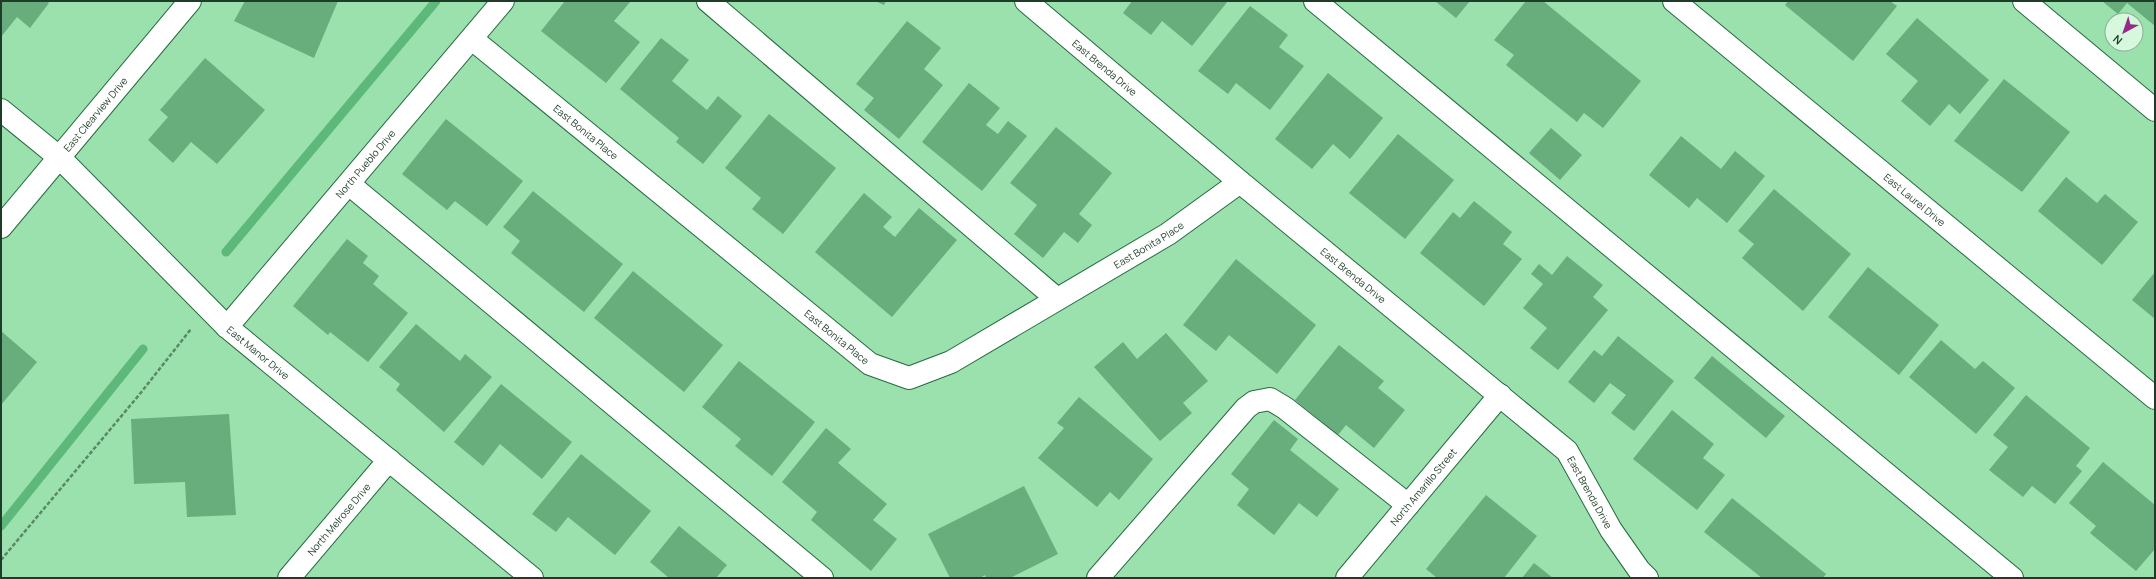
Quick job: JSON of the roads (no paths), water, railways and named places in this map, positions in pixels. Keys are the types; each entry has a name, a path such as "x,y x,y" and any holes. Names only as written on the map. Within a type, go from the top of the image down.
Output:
{"street":[{"name":"East Clearview Drive","path":"1,227 190,1"},
{"name":"North Pueblo Drive","path":"227,327 503,1"},
{"name":"East Brenda Drive","path":"1026,1 1240,182 1567,451 1611,530 1639,570 1647,578"},
{"path":"1315,1 2012,578"},
{"name":"East Laurel Drive","path":"1674,1 2155,398"},
{"path":"2024,1 2155,110"},
{"path":"720,5 1057,299"},
{"name":"East Bonita Place","path":"472,39 870,364 909,378 951,362 1168,234 1240,182"},
{"name":"East Manor Drive","path":"1,110 60,158 227,327 532,578"},
{"path":"348,184 822,578"},
{"name":"North Amarillo Street","path":"1347,578 1500,396"},
{"path":"1098,578 1246,408 1254,402 1270,399 1285,408 1408,506"},
{"name":"North Melrose Drive","path":"289,578 389,460"}],"waterway":[{"path":"226,252 436,1"},
{"path":"1,526 143,349"}]}
